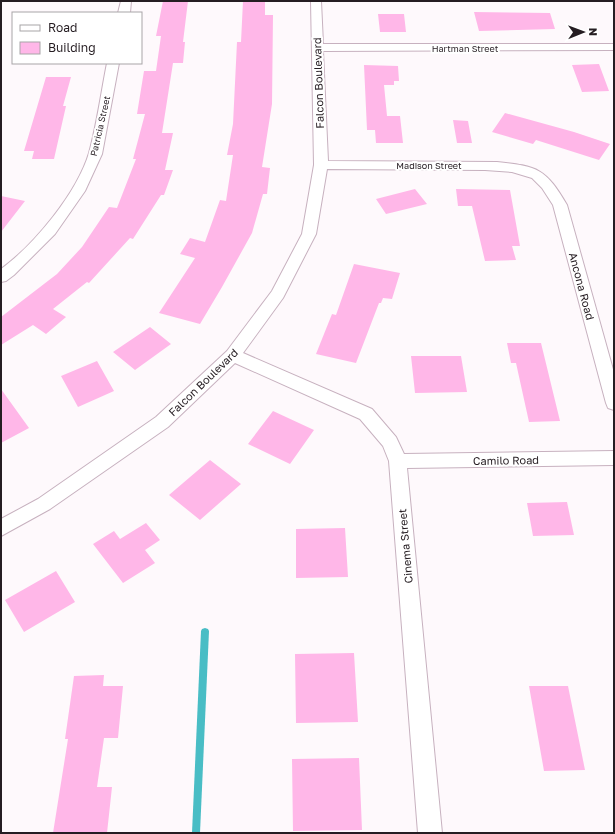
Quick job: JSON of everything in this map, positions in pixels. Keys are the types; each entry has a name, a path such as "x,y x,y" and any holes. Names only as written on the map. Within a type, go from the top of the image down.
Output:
{"street":[{"path":"124,12 126,1"},
{"name":"Falcon Boulevard","path":"1,528 44,504 162,422 233,355 278,294 309,234 321,165 316,1"},
{"name":"Hartman Street","path":"317,48 614,47"},
{"name":"Patricia Street","path":"1,277 9,272 50,231 78,191 95,154 114,64"},
{"name":"Madison Street","path":"321,165 492,166 506,167 537,175"},
{"name":"Ancona Road","path":"537,175 551,190 560,205 614,403"},
{"name":"Cinema Street","path":"233,355 366,414 390,442 398,461 430,833"},
{"name":"Camilo Road","path":"398,461 614,458"}],"building":[{"path":"163,1 188,1 183,42 185,42 183,63 173,63 162,133 173,133 165,170 173,170 164,195 161,195 133,239 130,238 89,283 87,282 53,309 66,317 46,334 33,325 1,345 1,317 57,274 82,247 109,207 117,208 136,159 133,159 145,114 137,114 144,71 156,71 161,36 156,36"},
{"path":"243,1 265,1 265,15 273,15 272,104 262,167 270,168 267,194 263,194 252,233 200,324 159,313 195,258 180,254 190,238 205,242 220,200 226,201 233,155 227,155 233,124 237,42 241,42"},
{"path":"474,12 550,13 555,29 479,31"},
{"path":"378,14 404,14 406,32 380,32"},
{"path":"599,64 609,91 582,92 572,65"},
{"path":"364,65 398,66 399,81 394,81 394,85 384,85 387,116 400,116 403,143 376,143 375,130 367,130"},
{"path":"46,77 71,77 63,106 66,106 54,159 32,159 34,151 24,151"},
{"path":"505,113 574,132 610,144 599,160 536,140 533,144 492,132"},
{"path":"453,120 468,121 472,143 457,143"},
{"path":"415,189 427,204 386,214 376,199"},
{"path":"456,189 510,190 520,246 512,246 516,260 485,261 472,206 458,206"},
{"path":"1,196 25,201 1,232"},
{"path":"354,264 400,273 392,299 383,298 381,303 379,303 356,363 316,354 332,314 336,315"},
{"path":"150,327 171,344 135,370 113,352"},
{"path":"507,343 541,343 560,421 529,422 516,363 511,363"},
{"path":"411,356 461,356 467,392 415,393"},
{"path":"97,361 114,391 78,407 61,376"},
{"path":"1,389 29,428 1,443"},
{"path":"273,411 314,430 290,464 248,444"},
{"path":"210,460 241,484 200,520 169,495"},
{"path":"567,502 574,535 533,536 527,503"},
{"path":"146,523 160,540 145,550 155,563 123,583 93,544 114,531 120,539"},
{"path":"345,528 348,577 296,578 296,529"},
{"path":"56,571 75,602 24,632 5,600"},
{"path":"354,653 358,722 296,723 295,654"},
{"path":"104,675 103,686 123,686 118,738 104,738 97,787 112,787 107,833 53,833 68,739 65,739 74,676"},
{"path":"529,686 568,686 585,770 544,771"},
{"path":"359,758 362,830 293,831 292,759"}],"waterway":[{"path":"196,833 205,631"}]}
